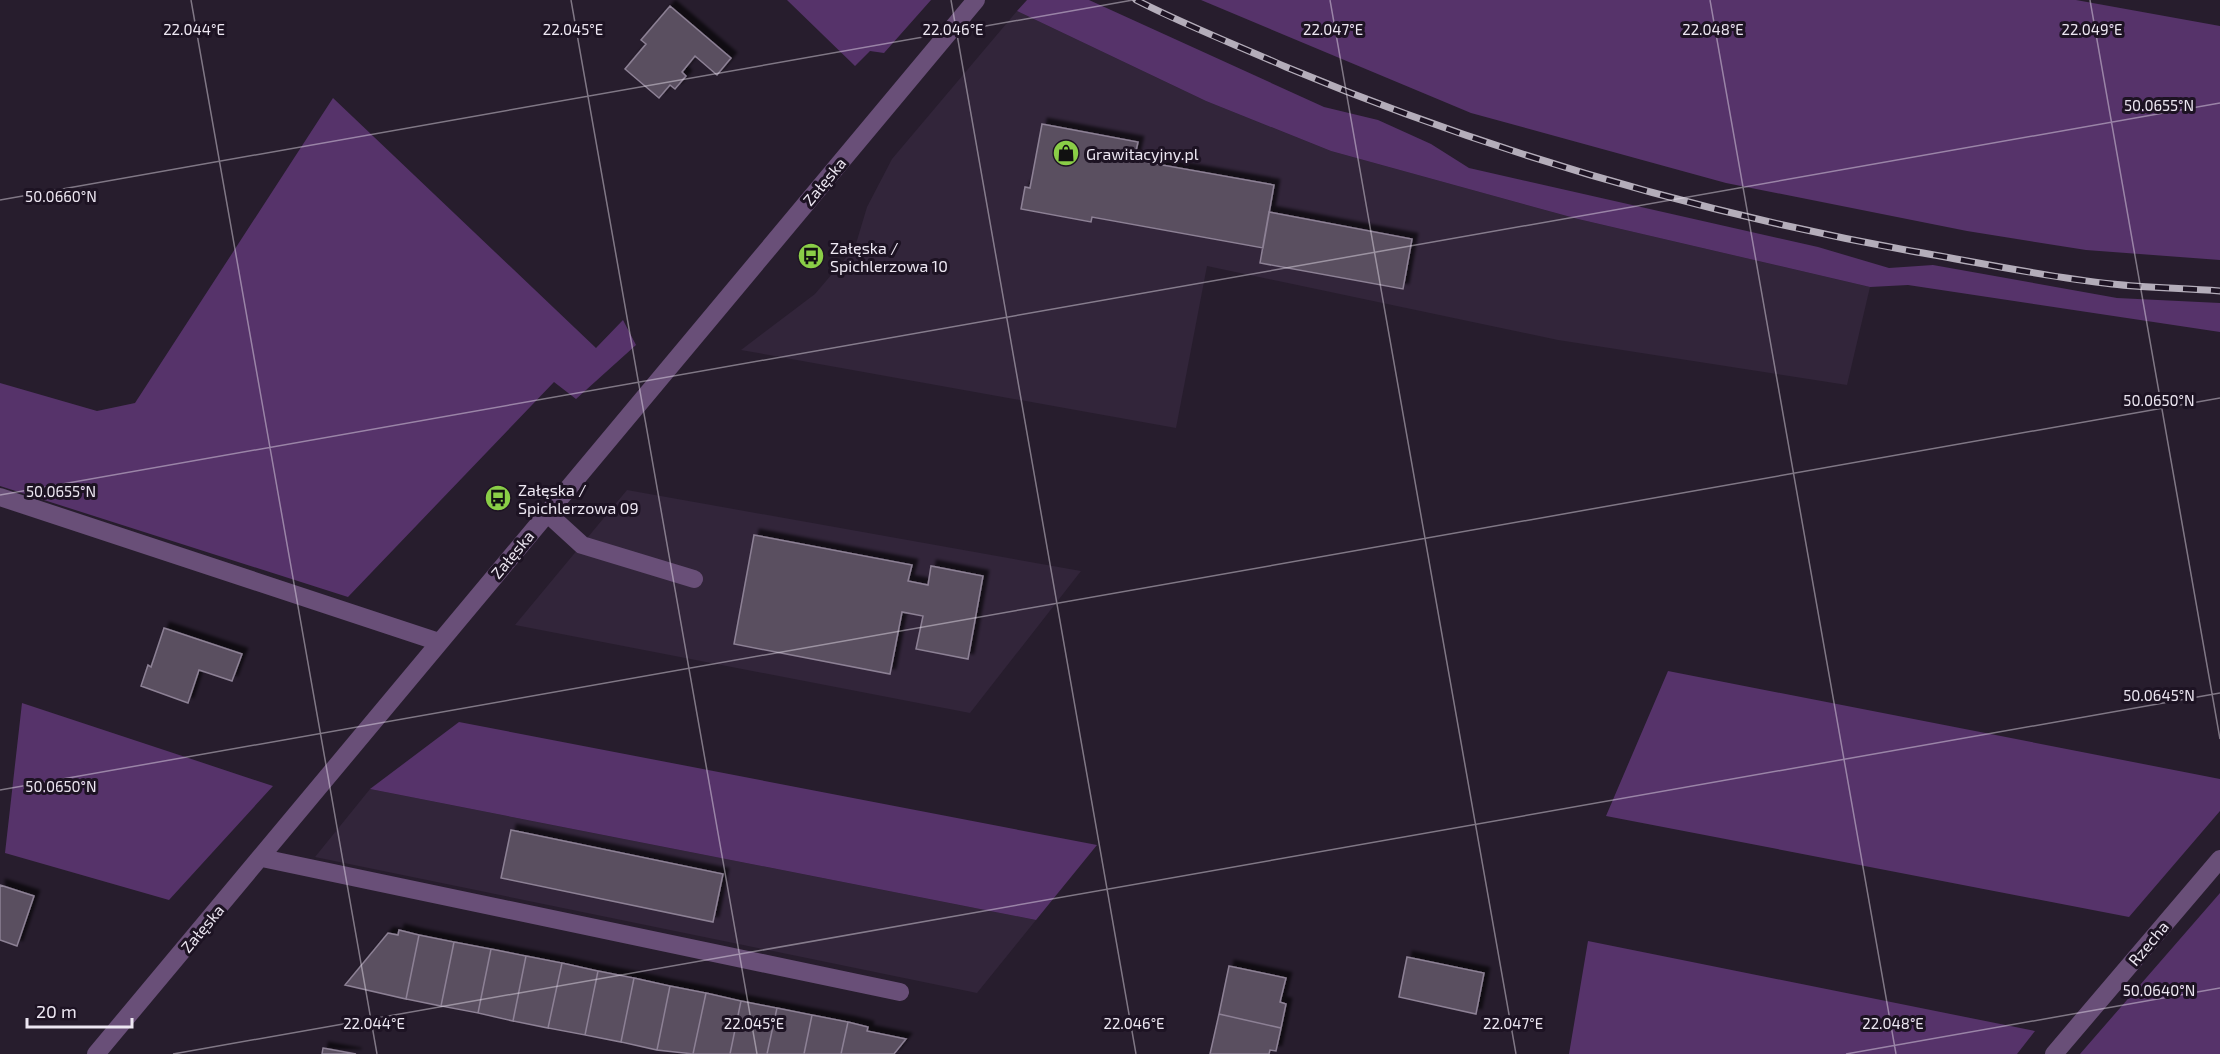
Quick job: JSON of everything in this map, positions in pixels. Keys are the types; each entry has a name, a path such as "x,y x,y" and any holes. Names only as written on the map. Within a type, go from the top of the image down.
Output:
{"street":[{"name":"Załęska","path":"96,1054 262,858 302,805 976,0"},
{"path":"0,497 439,642"},
{"path":"547,513 582,545 694,579"},
{"path":"262,858 900,992"},
{"name":"Rzecha","path":"2054,1054 2220,859"}],"shaded area":[{"path":"787,0 931,0 884,53 870,51 855,66"},
{"path":"1027,0 1089,0 1324,107 1378,120 1431,144 1469,168 1818,247 1889,268 1933,265 2117,298 2220,303 2220,332 1908,285 1870,287 1578,219 1331,151 1206,101 1017,11"},
{"path":"1201,0 2076,0 2220,26 2220,260 2086,250 1967,231 1726,183 1471,113"},
{"path":"1017,11 1206,101 1331,151 1578,219 1870,287 1847,385 1558,340 1207,266 1176,428 741,350 815,294 855,247 867,207 892,159"},
{"path":"333,98 596,348 623,320 636,345 576,399 554,382 348,597 0,486 0,383 97,411 135,403"},
{"path":"627,490 1081,571 970,713 515,625"},
{"path":"1668,671 2220,779 2220,811 2129,917 1606,816"},
{"path":"22,703 273,786 169,900 5,853"},
{"path":"459,722 1097,845 1036,920 370,789"},
{"path":"370,789 1036,920 977,993 315,857"},
{"path":"2220,893 2220,1054 2080,1054"},
{"path":"1588,941 2035,1031 2017,1054 1569,1054"}],"building":[{"path":"670,6 731,58 717,75 695,56 682,72 686,76 675,89 670,85 659,98 625,69 646,44 641,40"},
{"path":"1042,124 1138,142 1134,160 1274,185 1263,248 1092,217 1091,222 1021,209 1025,187 1030,188"},
{"path":"1269,212 1412,239 1403,289 1260,263"},
{"path":"754,535 912,565 908,581 928,585 931,566 983,576 968,659 916,649 923,616 902,612 890,674 734,644"},
{"path":"164,628 242,654 232,681 199,670 188,703 141,686 148,665 151,667"},
{"path":"511,830 723,874 713,922 501,878"},
{"path":"0,885 34,896 17,946 0,940"},
{"path":"399,930 419,935 406,999 345,985 388,933 398,935"},
{"path":"419,935 454,942 441,1006 406,999"},
{"path":"454,942 491,949 478,1013 441,1006"},
{"path":"491,949 526,956 513,1021 478,1013"},
{"path":"526,956 562,963 548,1028 513,1021"},
{"path":"1407,957 1484,973 1476,1014 1399,997"},
{"path":"562,963 598,971 585,1035 548,1028"},
{"path":"1229,966 1286,978 1280,1002 1286,1004 1281,1028 1219,1014"},
{"path":"598,971 634,978 621,1042 585,1035"},
{"path":"634,978 670,986 657,1050 621,1042"},
{"path":"670,986 706,993 693,1054 657,1050"},
{"path":"706,993 741,1001 730,1054 693,1054"},
{"path":"741,1001 777,1008 767,1054 730,1054"},
{"path":"777,1008 812,1015 804,1054 767,1054"},
{"path":"1219,1014 1281,1028 1276,1051 1270,1050 1269,1054 1210,1054"},
{"path":"812,1015 848,1022 841,1054 804,1054"},
{"path":"848,1022 868,1027 867,1031 906,1039 894,1054 841,1054"},
{"path":"323,1048 356,1054 322,1054"}],"railway":[{"path":"1136,0 1286,67 1439,126 1516,152 1672,198 1831,235 2036,273 2126,285 2220,291"}],"place":[{"name":"Grawitacyjny.pl","path":"1066,153"},
{"name":"Załęska / Spichlerzowa 10","path":"811,256"},
{"name":"Załęska / Spichlerzowa 09","path":"498,498"}]}
